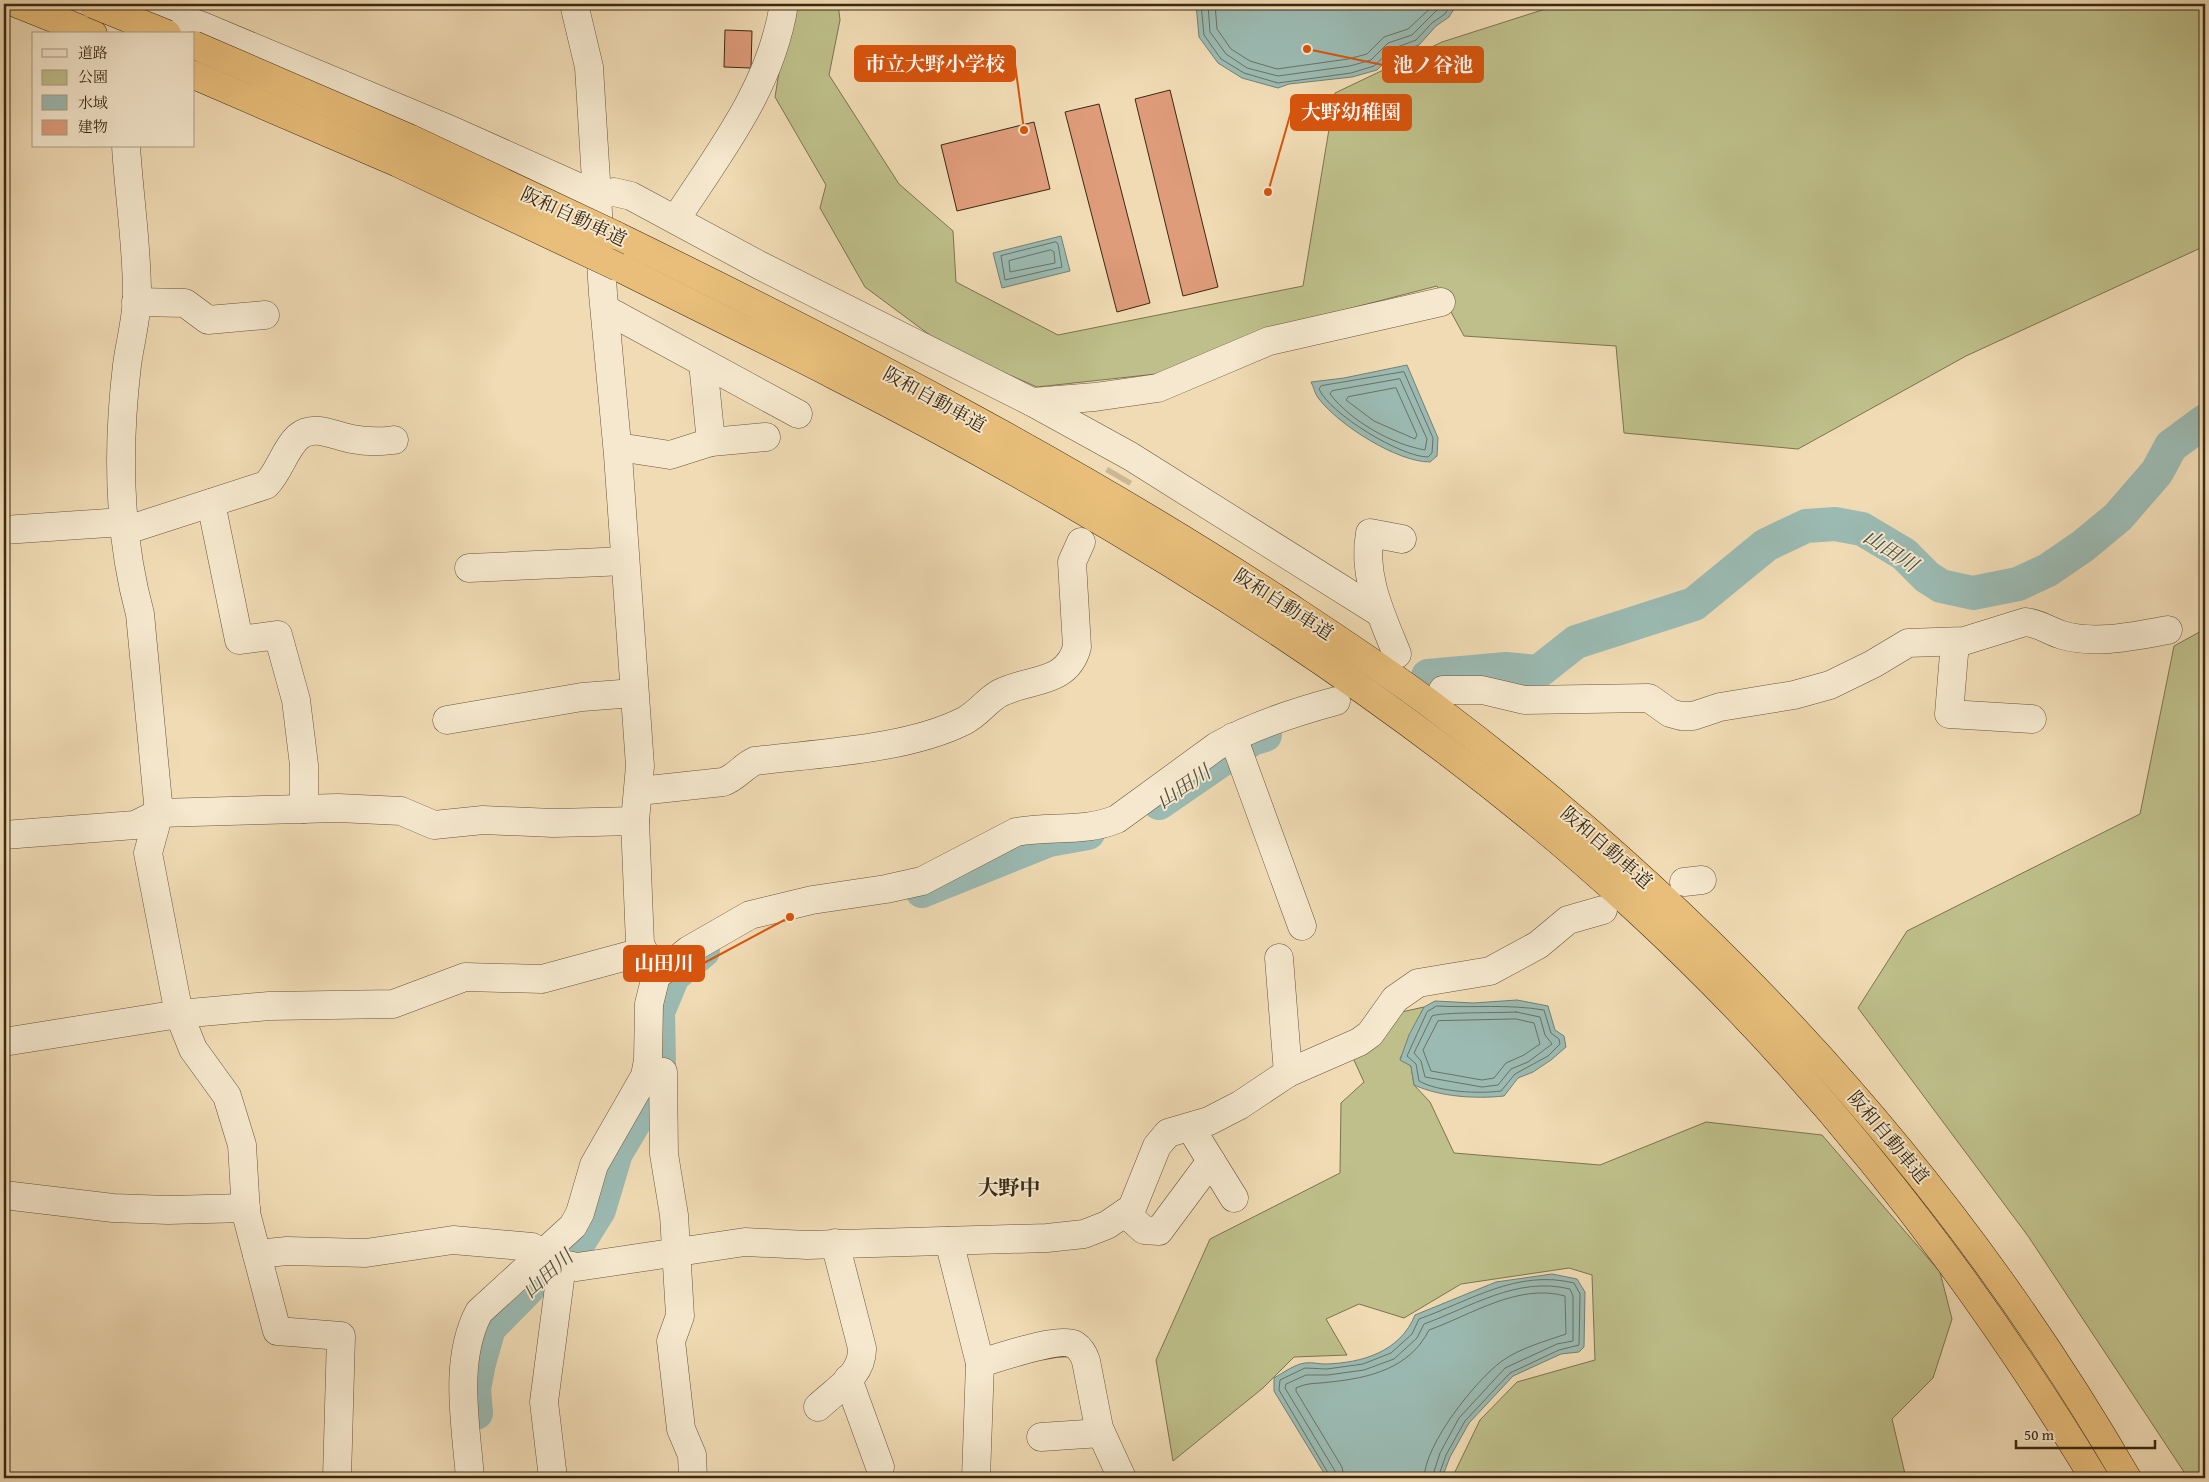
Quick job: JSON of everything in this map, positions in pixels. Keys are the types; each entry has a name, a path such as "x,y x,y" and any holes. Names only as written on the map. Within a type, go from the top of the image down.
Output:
{"highway":[{"path":"18,4 88,32"},
{"path":"93,4 162,32"},
{"name":"阪和自動車道","path":"195,45 409,138 615,234 853,354 1063,469 1162,526 1343,642 1433,706 1536,786 1653,886 1717,948 1849,1089 1914,1165 1972,1243 2062,1373 2127,1478"},
{"name":"阪和自動車道","path":"195,75 398,163 618,267 838,377 1146,549 1336,672 1416,729 1550,835 1637,910 1763,1035 1826,1106 1949,1257 2002,1333 2094,1478"}],"street":[{"path":"126,32 128,4"},
{"path":"140,4 202,26 453,130 596,195 614,192 623,193 759,265 1032,402 1125,465 1380,613"},
{"path":"574,4 589,67 596,195 618,447 640,766 635,820 640,944 642,952 656,976"},
{"path":"676,220 752,101 775,49 784,4"},
{"path":"126,148 136,302 133,337 127,364 120,472 124,526 132,582 140,614 159,813 148,853 179,1014 193,1049 227,1096 242,1145 246,1208 277,1331 342,1336 337,1478"},
{"path":"136,302 185,303 208,320 265,315"},
{"path":"1032,402 1095,398 1158,388 1269,341 1442,302"},
{"path":"605,309 798,414"},
{"path":"702,362 711,442"},
{"path":"4,530 124,526 211,503 266,485 276,475 296,438 304,432 321,430 351,439 374,442 394,440"},
{"path":"618,447 670,455 711,442 766,437"},
{"path":"211,503 239,640 278,635 296,700 304,765 304,809"},
{"path":"1397,654 1380,613 1367,566 1367,553 1370,533 1402,539"},
{"path":"639,791 723,782 730,780 742,768 756,761 850,749 936,732 966,720 1000,693 1065,670 1074,657 1077,647 1072,572 1075,552 1081,542"},
{"path":"469,568 625,562"},
{"path":"1443,690 1482,690 1524,700 1649,698 1670,713 1681,716 1693,716 1720,707 1794,695 1830,685 1873,664 1908,642 1956,642 1983,636 2025,622 2035,623 2061,635 2078,638 2126,637 2168,630"},
{"path":"1956,642 1949,714 2032,719"},
{"path":"447,720 572,699 634,694"},
{"path":"692,1478 692,1455 681,1429 671,1341 680,1316 678,1252 664,1154 649,1004 656,976 689,950 750,915 812,900 886,889 922,881 1016,832 1033,828 1086,828 1117,820 1216,746 1233,737 1284,717 1336,701"},
{"path":"1233,737 1302,926"},
{"path":"4,835 135,825 159,813 338,808 401,811 434,825 483,820 553,823 635,820"},
{"path":"257,1254 286,1251 366,1253 453,1240 532,1247 552,1259 577,1267 744,1242 807,1245 1047,1238 1084,1234 1107,1226 1132,1208 1156,1146 1168,1133 1209,1121 1240,1105 1288,1073 1364,1038 1370,1034 1395,999 1418,983 1490,971 1538,944 1568,920 1603,910"},
{"path":"4,1042 179,1014 269,1006 393,1004 465,977 542,979 642,952"},
{"path":"1279,958 1288,1073"},
{"path":"470,1478 464,1406 465,1353 469,1331 479,1312 552,1259 580,1213 594,1165 608,1138 641,1085 655,1071"},
{"path":"1190,1127 1234,1198"},
{"path":"1125,1213 1144,1230 1159,1231 1211,1161"},
{"path":"4,1195 113,1208 168,1210 246,1208"},
{"path":"949,1240 980,1363 976,1478"},
{"path":"818,1407 859,1369 862,1359 862,1348 835,1243"},
{"path":"552,1259 544,1402 553,1478"},
{"path":"980,1363 1050,1344 1075,1344 1082,1352 1086,1361 1101,1433 1122,1478"},
{"path":"848,1379 880,1467"},
{"path":"1041,1437 1101,1433"}],"green space":[{"path":"790,4 838,4 840,20 829,75 899,184 953,231 956,282 1058,335 1303,286 1335,93 1442,42 1561,4 2205,4 2205,246 1966,356 1798,449 1624,433 1616,346 1464,336 1437,286 1309,319 1156,374 1037,387 946,347 865,287 820,208 826,185 775,97"},
{"path":"2205,629 2205,1478 2188,1478 2028,1236 1858,1008 1907,931 2140,814 2174,646"},
{"path":"1424,1007 1400,1059 1411,1066 1414,1085 1430,1102 1454,1153 1600,1165 1706,1122 1822,1135 1940,1272 1952,1319 1933,1378 1892,1419 1905,1474 1924,1478 1452,1478 1480,1420 1517,1382 1595,1360 1592,1275 1569,1268 1461,1284 1404,1318 1359,1304 1326,1319 1347,1355 1294,1357 1263,1388 1173,1461 1156,1360 1210,1239 1340,1173 1341,1103 1364,1082 1353,1058 1397,1013"}],"water":[{"path":"1196,4 1457,4 1449,17 1436,26 1419,45 1394,53 1377,70 1352,77 1289,84 1278,88 1242,78 1218,63 1199,37"},
{"path":"1061,236 1070,271 1002,288 993,253"},
{"path":"1407,365 1438,438 1437,456 1430,462 1402,456 1354,430 1340,420 1319,399 1311,382 1344,378"},
{"path":"1517,1000 1548,1006 1555,1030 1564,1036 1566,1047 1551,1060 1533,1072 1518,1078 1504,1096 1447,1095 1414,1085 1411,1066 1400,1060 1409,1035 1424,1007 1435,1001 1473,1003"},
{"path":"1552,1274 1577,1279 1585,1292 1584,1347 1579,1352 1561,1354 1513,1376 1469,1423 1450,1457 1442,1478 1327,1478 1274,1391 1274,1378 1301,1364 1339,1363 1366,1358 1390,1346 1400,1338 1415,1315 1496,1282"}],"building":[{"path":"725,30 752,31 751,68 724,67"},
{"path":"1170,90 1218,287 1183,296 1135,99"},
{"path":"1099,104 1150,303 1117,312 1065,112"},
{"path":"1034,122 1050,189 957,211 941,145"}],"waterway":[{"name":"山田川","path":"1428,676 1506,669 1538,672 1576,642 1694,604 1766,545 1806,526 1835,524 1862,529 1904,554 1927,577 1941,586 1973,593 2018,584 2048,570 2083,546 2118,517 2157,472 2171,446 2205,421"},
{"name":"山田川","path":"1159,803 1252,739 1265,735"},
{"name":"山田川","path":"922,891 1049,840 1088,833"},
{"name":"山田川","path":"476,1413 474,1389 489,1328 542,1274 574,1250 599,1210 616,1153 651,1094 659,1063 658,1012 673,976 703,951"}],"tunnel":[{"path":"1096,515 1120,474"}],"place":[{"name":"池ノ谷池","path":"1307,49"},
{"name":"市立大野小学校","path":"1024,130"},
{"name":"大野幼稚園","path":"1268,192"},
{"name":"山田川","path":"790,917"}],"district":[{"name":"大野中","path":"1009,1187"}]}
